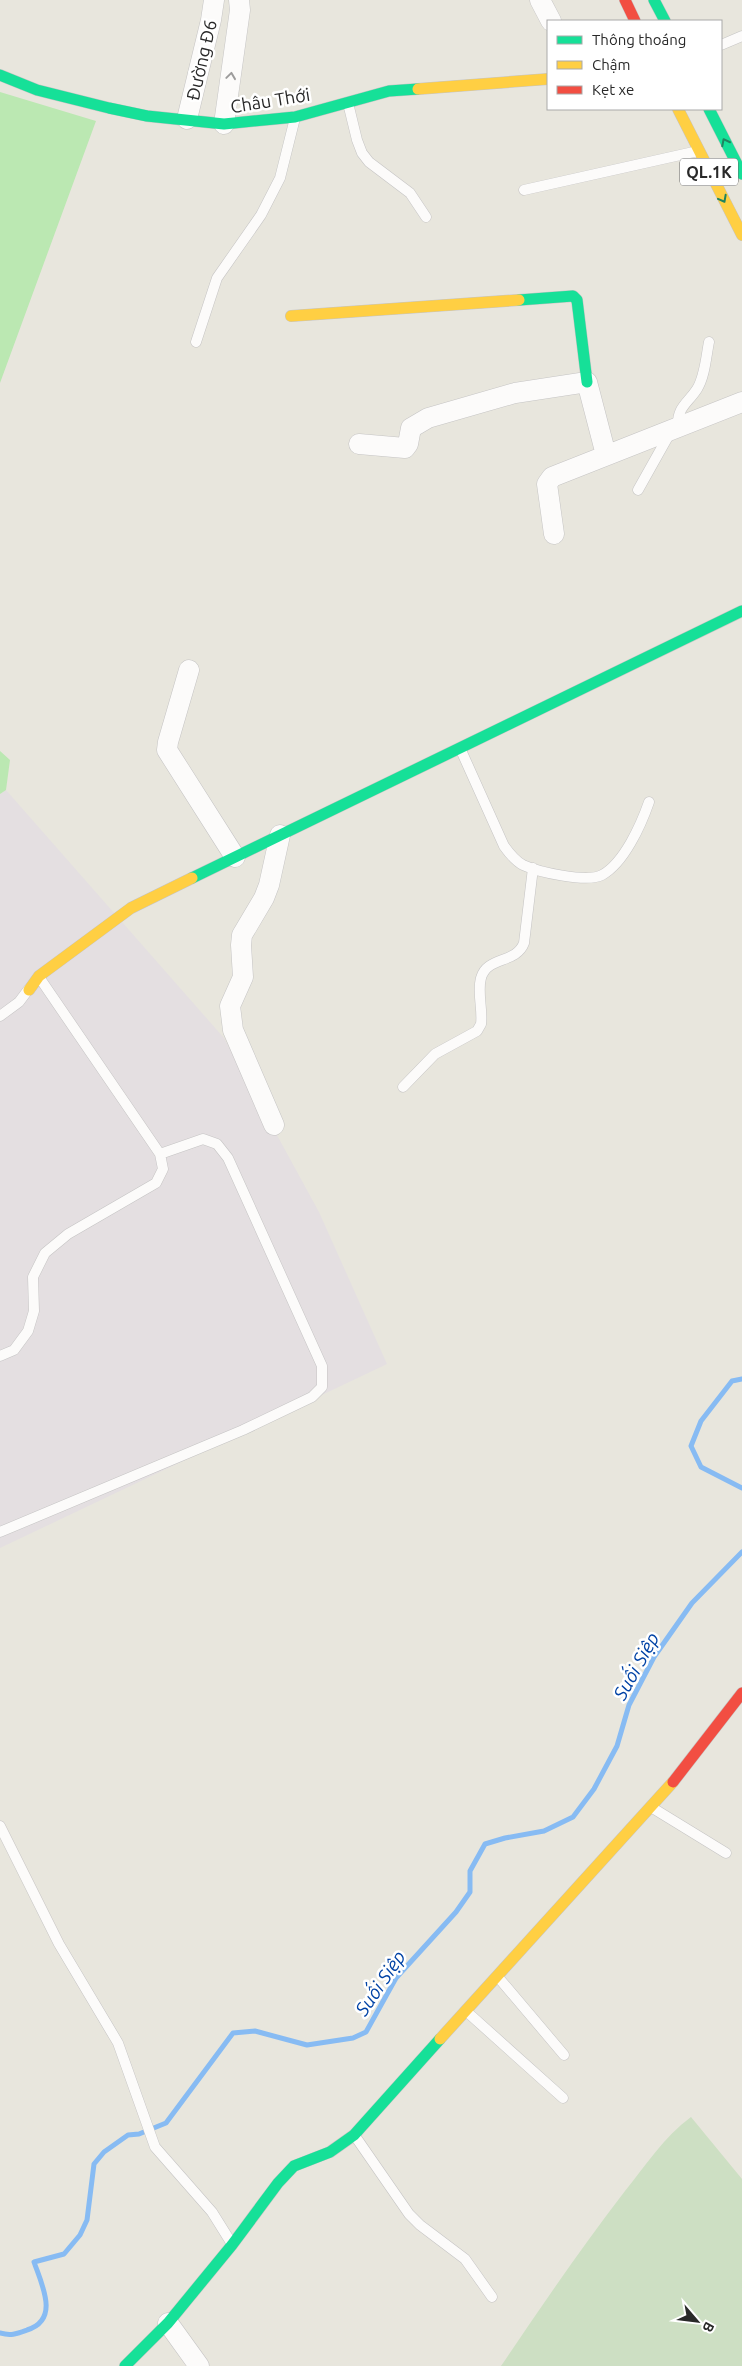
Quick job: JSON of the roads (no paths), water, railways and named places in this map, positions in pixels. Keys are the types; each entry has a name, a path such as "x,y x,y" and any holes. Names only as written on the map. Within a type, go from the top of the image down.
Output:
{"street":[{"name":"Đường Đ6","path":"187,119 214,0"},
{"name":"Đường Đ6","path":"224,124 240,10 239,0"},
{"path":"540,0 550,20"},
{"path":"624,0 634,20"},
{"path":"654,0 664,20"},
{"name":"Châu Thới","path":"0,75 37,90 109,108 147,116 224,124 295,117 389,91 419,87 547,79"},
{"name":"QL.1K","path":"678,110 742,235"},
{"name":"QL.1K","path":"710,110 742,174"},
{"path":"291,316 573,296 577,300 587,382 606,455"},
{"path":"359,444 405,448 408,444 411,428 428,418 515,393 587,382"},
{"path":"554,534 547,484 552,477 742,402"},
{"path":"29,990 39,976 131,908 742,611"},
{"path":"189,670 167,750 235,857"},
{"path":"274,1125 233,1030 230,1006 243,977 240,945 242,935 264,898 269,885 280,835"},
{"path":"125,2366 168,2323 232,2244 278,2183 294,2166 330,2152 354,2135 682,1772 740,1698"},
{"path":"168,2323 198,2366"}],"lane":[{"path":"722,45 742,36"},
{"path":"348,102 362,153 370,162 410,194 426,217"},
{"path":"196,342 217,278 261,215 280,178 295,117"},
{"path":"524,190 698,151"},
{"path":"638,490 674,428 680,409 697,389 709,342"},
{"path":"460,747 504,846 511,856 522,864 549,873 593,878 602,875 613,866 640,828 649,802"},
{"path":"404,1086 435,1054 477,1030 481,1024 480,980 484,971 491,964 515,956 520,952 524,943 534,868"},
{"path":"0,1356 14,1350 28,1331 34,1311 33,1277 45,1253 68,1234 156,1183 163,1169 160,1154 39,976"},
{"path":"0,1016 19,1002 29,990"},
{"path":"0,1532 243,1430 312,1397 322,1387 322,1366 228,1158 218,1144 203,1139 160,1154"},
{"path":"651,1807 726,1853"},
{"path":"0,1826 59,1944 118,2044 155,2146 212,2212 232,2244"},
{"path":"497,1976 564,2055"},
{"path":"465,2010 563,2098"},
{"path":"354,2135 409,2214 420,2225 465,2259 492,2297"}],"waterway":[{"name":"Suối Siệp","path":"742,1379 732,1381 701,1421 691,1446 701,1467 742,1488"},
{"name":"Suối Siệp","path":"0,2333 20,2333 37,2325 43,2318 46,2310 46,2301 34,2262 64,2254 80,2235 87,2220 94,2164 104,2152 128,2135 139,2134 166,2123 233,2033 255,2031 307,2045 353,2038 366,2032 396,1978 456,1912 470,1892 470,1871 485,1844 505,1838 544,1831 573,1817 594,1789 617,1746 629,1705 654,1657 692,1603 742,1552"}]}
